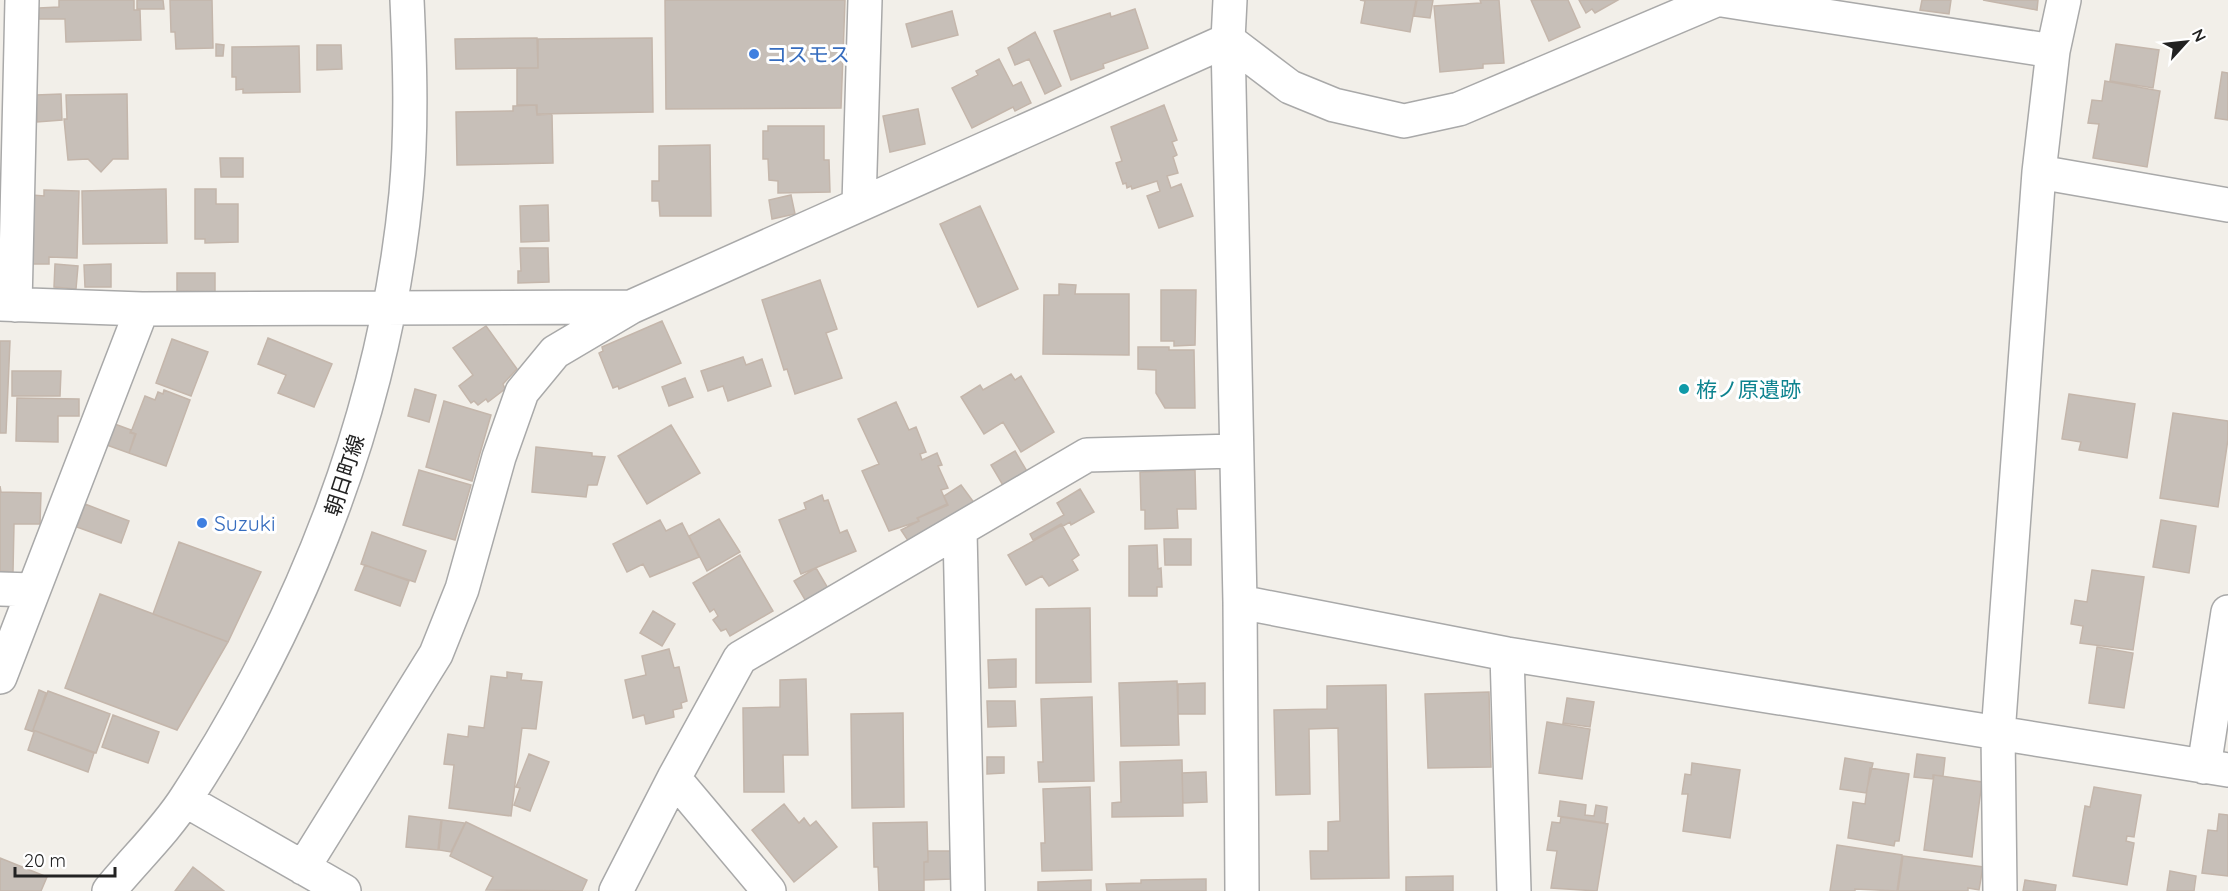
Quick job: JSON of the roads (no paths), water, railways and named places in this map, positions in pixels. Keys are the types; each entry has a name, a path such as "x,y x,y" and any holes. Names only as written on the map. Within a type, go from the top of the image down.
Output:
{"street":[{"path":"22,0 7,305 142,309 631,307"},
{"name":"朝日町線","path":"109,891 185,800 253,687 287,619 331,519 365,408 389,309 406,194 411,89 407,0"},
{"path":"859,204 865,0"},
{"path":"1230,0 1228,40 1234,450 1240,602 1242,891"},
{"path":"1228,40 1290,87 1334,105 1404,121 1459,109 1716,0"},
{"path":"1722,0 2053,51"},
{"path":"2000,891 1998,734 2039,172 2053,51 2064,0"},
{"path":"303,868 436,654 462,589 499,457 522,392 555,352 631,307 1228,40"},
{"path":"2039,172 2228,205"},
{"path":"0,677 142,309"},
{"path":"616,891 674,778 740,658 1087,455 1234,450"},
{"path":"960,531 968,891"},
{"path":"0,589 33,590"},
{"path":"1240,602 1507,654 2216,769 2228,612"},
{"path":"1507,654 1514,891"},
{"path":"674,778 769,891"},
{"path":"185,800 344,891"}],"place":[{"name":"コスモス","path":"754,54"},
{"name":"栫ノ原遺跡","path":"1684,389"},
{"name":"Suzuki","path":"202,523"}]}
